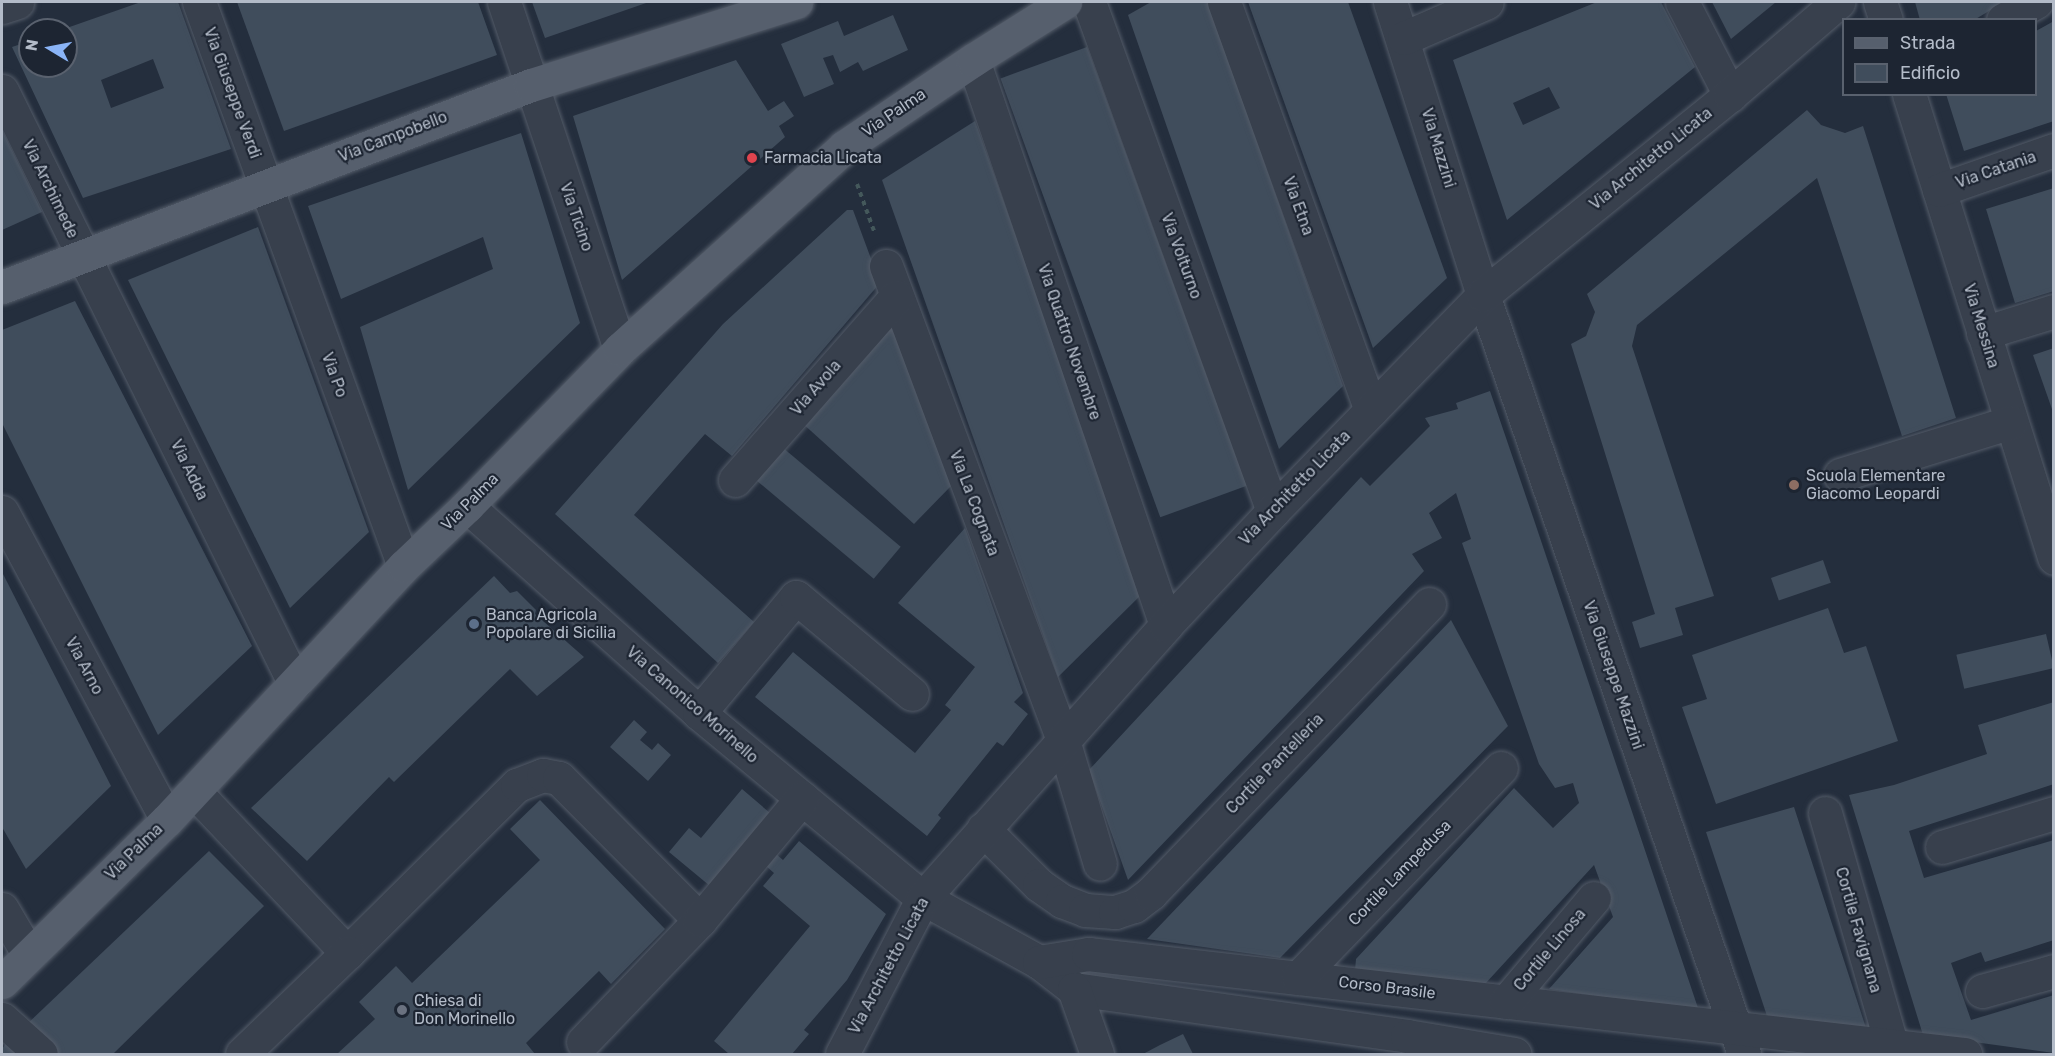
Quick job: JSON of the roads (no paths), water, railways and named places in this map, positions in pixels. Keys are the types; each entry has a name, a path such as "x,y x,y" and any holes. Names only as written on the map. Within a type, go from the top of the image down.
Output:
{"main road":[{"name":"Via Campobello","path":"2,287 531,85 793,2"},
{"name":"Via Palma","path":"2,982 167,820 404,566 467,506 620,349 844,147 972,60 1065,2"}],"street":[{"path":"2,7 17,2"},
{"name":"Via Giuseppe Verdi","path":"199,2 265,185"},
{"name":"Via Ticino","path":"504,2 620,349"},
{"name":"Via Volturno","path":"1089,2 1273,511"},
{"name":"Via Etna","path":"1224,2 1371,410"},
{"name":"Via Mazzini","path":"1390,2 1404,38 1483,295"},
{"path":"1404,38 1487,2"},
{"path":"1682,2 1730,95"},
{"name":"Via Architetto Licata","path":"842,1054 923,898 1166,625 1273,511 1483,295 1730,95 1838,2"},
{"path":"1880,2 1885,18"},
{"path":"2007,18 2036,2"},
{"name":"Via Quattro Novembre","path":"972,60 1166,625"},
{"name":"Via Archimede","path":"2,91 83,255"},
{"name":"Via Messina","path":"1910,96 2011,422 2044,495 2054,558"},
{"name":"Via Catania","path":"1939,190 2054,150"},
{"name":"Via Po","path":"265,185 404,566"},
{"name":"Via Adda","path":"83,255 295,684"},
{"name":"Via La Cognata","path":"886,266 1063,740 1100,864"},
{"name":"Via Giuseppe Mazzini","path":"1483,295 1740,1042"},
{"name":"Via Avola","path":"735,480 896,297"},
{"path":"1983,333 2054,311"},
{"path":"1840,475 2011,422"},
{"name":"Via Canonico Morinello","path":"467,506 699,713 923,898"},
{"name":"Via Arno","path":"2,512 167,820"},
{"path":"699,713 796,597 912,694"},
{"name":"Cortile Pantelleria","path":"983,829 1039,885 1062,901 1085,910 1114,912 1134,906 1151,893 1429,604"},
{"name":"Cortile Lampedusa","path":"1298,978 1501,768"},
{"path":"242,1054 517,785 543,775 559,778 700,920"},
{"path":"194,791 347,953"},
{"path":"583,1042 700,920 802,798"},
{"name":"Cortile Favignana","path":"1825,813 1892,1046"},
{"path":"1942,847 2054,813"},
{"path":"923,898 1039,962 1074,989 1411,1045 1515,1054"},
{"name":"Cortile Linosa","path":"1506,1002 1594,898"},
{"path":"2,909 29,955"},
{"name":"Corso Brasile","path":"1039,962 1088,954 1506,1002 1740,1042"},
{"path":"1982,991 2054,971"},
{"path":"1074,989 1097,1054"},
{"path":"2,1019 41,1054"},
{"path":"1740,1042 1892,1046 1965,1054"}],"place":[{"name":"Farmacia Licata","path":"752,158"},
{"name":"Scuola Elementare Giacomo Leopardi","path":"1794,485"},
{"name":"Banca Agricola Popolare di Sicilia","path":"474,624"},
{"name":"Chiesa di Don Morinello","path":"402,1010"}]}
